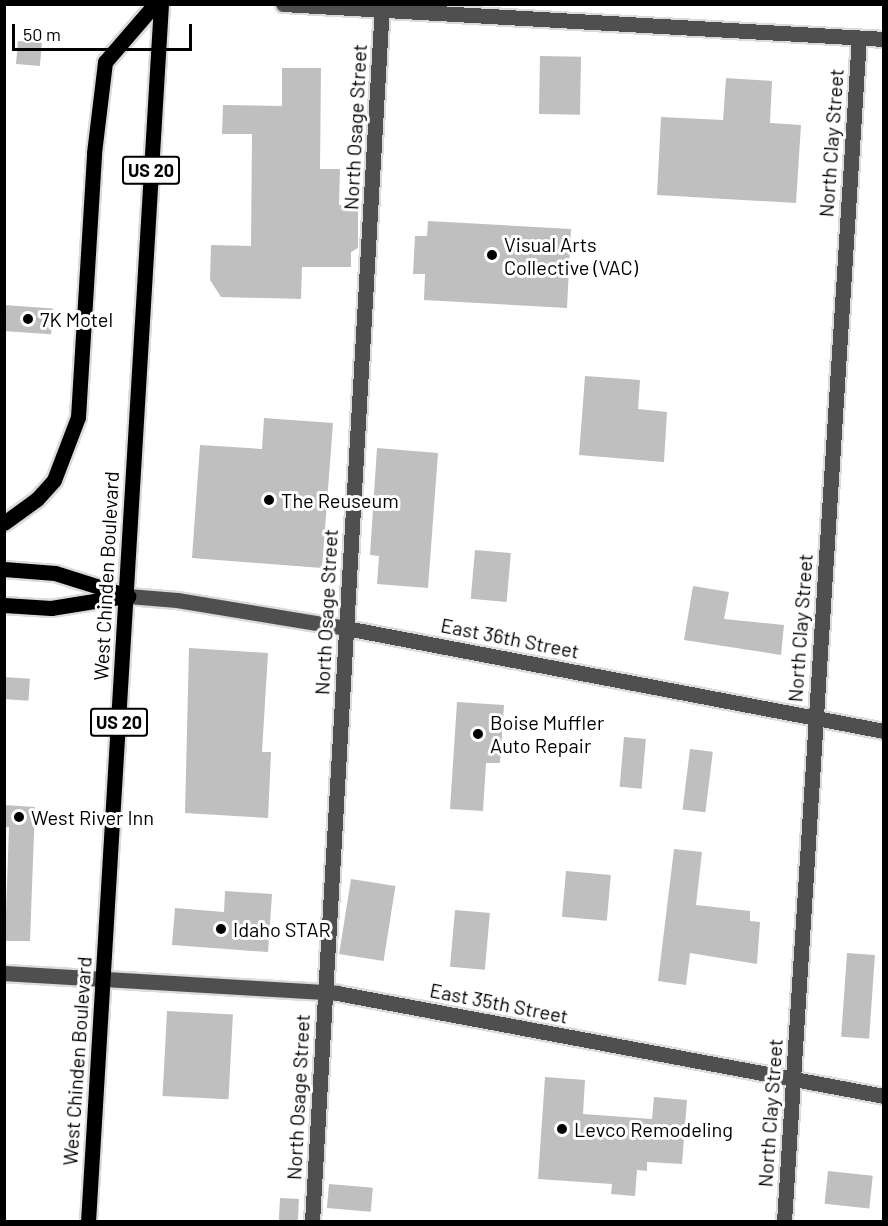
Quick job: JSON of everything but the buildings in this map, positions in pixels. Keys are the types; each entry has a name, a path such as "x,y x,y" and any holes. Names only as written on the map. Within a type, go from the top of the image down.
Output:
{"main road":[{"path":"4,523 37,500 54,480 78,417 94,153 105,62 155,4"},
{"name":"West Chinden Boulevard","path":"88,1221 128,596 161,4"},
{"path":"4,569 54,573 128,596"},
{"path":"4,605 51,608 128,596"}],"street":[{"path":"283,4 884,39"},
{"name":"North Osage Street","path":"312,1221 382,8"},
{"name":"North Clay Street","path":"784,1221 859,38"},
{"name":"East 36th Street","path":"128,596 346,628 884,731"},
{"name":"East 35th Street","path":"4,973 325,992 884,1096"}],"place":[{"name":"Visual Arts Collective (VAC)","path":"492,255"},
{"name":"7K Motel","path":"28,319"},
{"name":"The Reuseum","path":"269,500"},
{"name":"Boise Muffler Auto Repair","path":"478,734"},
{"name":"West River Inn","path":"19,817"},
{"name":"Idaho STAR","path":"221,929"},
{"name":"Levco Remodeling","path":"562,1129"}]}
